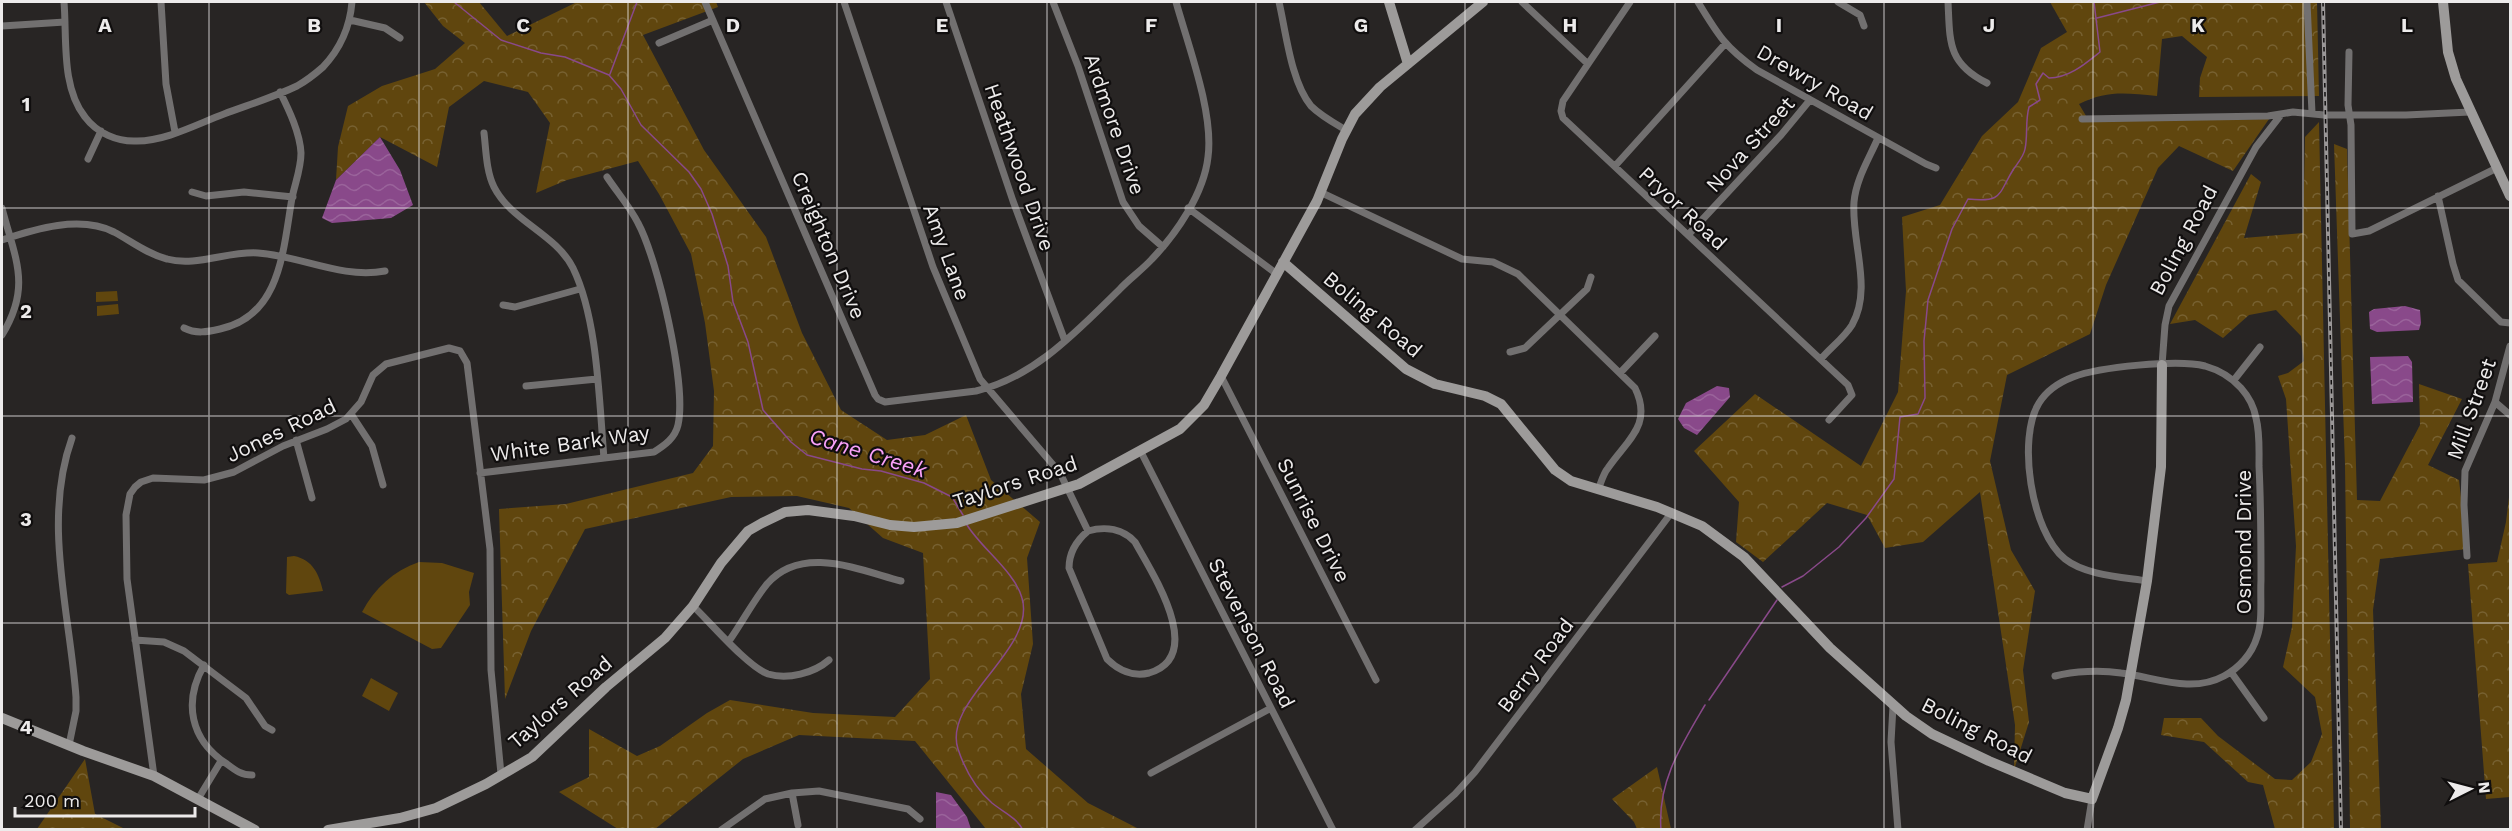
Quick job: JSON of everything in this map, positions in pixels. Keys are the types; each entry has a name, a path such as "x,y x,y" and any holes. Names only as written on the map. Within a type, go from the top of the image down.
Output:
{"street":[{"path":"64,2 73,97 86,118 101,131 117,139 135,141 158,139 302,82 324,66 339,46 350,20 352,2"},
{"path":"161,2 166,84 175,132"},
{"name":"Creighton Drive","path":"705,2 876,398 885,402 988,388 1029,369 1065,341 1162,247 1201,185 1207,166 1209,134 1206,112 1176,2"},
{"name":"Amy Lane","path":"844,2 933,267 972,363 988,388 1060,473 1088,531"},
{"name":"Heathwood Drive","path":"946,2 1013,201 1065,341"},
{"name":"Ardmore Drive","path":"1053,2 1078,66 1123,202 1139,226 1162,247"},
{"path":"1279,2 1295,72 1305,98 1318,112 1346,130"},
{"path":"1389,2 1408,64"},
{"name":"Taylors Road","path":"328,830 416,814 454,800 541,750 606,687 665,638 693,606 721,563 748,531 785,512 808,510 890,525 914,527 957,523 1091,479 1172,435 1204,405 1221,376 1320,192 1346,130 1367,99 1483,2"},
{"path":"1522,2 1588,64"},
{"name":"Pryor Road","path":"1630,2 1563,101 1561,115 1564,121 1848,385 1852,392 1851,396 1829,420"},
{"name":"Drewry Road","path":"1698,2 1725,44 1733,53 1757,70 1936,168"},
{"path":"1838,2 1860,15 1864,26"},
{"path":"1948,2 1954,56 1970,74 1987,83"},
{"path":"2307,2 2312,113"},
{"path":"2443,2 2448,52 2456,79 2511,196"},
{"path":"350,20 385,28 400,38"},
{"path":"659,43 713,20"},
{"path":"2,26 65,22"},
{"path":"1614,166 1725,44"},
{"path":"2349,52 2352,234 2369,231 2497,168"},
{"path":"184,328 199,332 237,324 251,317 272,290 300,166 297,132 280,92"},
{"name":"Nova Street","path":"1688,235 1781,135 1810,100"},
{"path":"2082,119 2280,116 2292,112 2349,115 2470,112"},
{"name":"Boling Road","path":"1283,262 1396,363 1435,384 1492,399 1512,416 1560,474 1571,481 1672,512 1702,526 1738,551 1830,648 1893,706 1932,734 2065,793 2092,799 2118,728 2131,675 2147,581 2162,467 2162,365 2169,306 2256,147 2280,116"},
{"path":"88,159 101,131"},
{"path":"484,133 493,186 508,205 564,254 573,268 590,325 604,458"},
{"path":"1821,359 1849,330 1858,309 1860,280 1855,200 1860,176 1878,138"},
{"name":"White Bark Way","path":"480,473 654,452 669,442 678,427 680,398 668,322 653,258 638,222 607,177"},
{"path":"192,192 206,196 244,192 292,196"},
{"path":"1320,192 1454,256 1493,262 1518,274 1635,388 1641,401 1642,416 1636,431 1606,470 1599,490"},
{"path":"2438,196 2458,280 2503,324 2511,323"},
{"path":"2,208 5,238 17,266 19,292 16,309 2,335"},
{"path":"1188,208 1277,274"},
{"path":"5,238 59,226 87,225 113,231 147,251 168,260 187,261 249,253 281,257 348,272 385,271"},
{"path":"1510,352 1525,348 1587,289 1592,277"},
{"path":"503,305 515,307 580,289"},
{"path":"1620,373 1655,336"},
{"name":"Mill Street","path":"2467,556 2464,506 2465,471 2495,402 2511,345"},
{"path":"2234,380 2260,347"},
{"name":"Jones Road","path":"154,776 127,579 125,533 129,498 135,487 153,478 204,480 227,475 296,440 334,425 351,414 361,402 373,375 382,366 449,348 464,354 467,363 490,549 491,670 501,774"},
{"name":"Osmond Drive","path":"2055,676 2099,672 2195,685 2212,681 2231,672 2251,651 2258,634 2261,551 2257,421 2249,399 2234,380 2204,365 2162,365 2096,371 2063,382 2049,391 2039,402 2032,419 2029,437 2030,467 2037,516 2043,532 2053,547 2066,560 2082,568 2147,581"},
{"name":"Sunrise Drive","path":"1221,376 1376,680"},
{"path":"526,386 597,379"},
{"path":"2495,402 2511,415"},
{"path":"351,414 372,446 383,485"},
{"path":"69,745 76,711 76,698 63,588 59,516 65,455 72,438"},
{"path":"296,440 312,498"},
{"name":"Stevenson Road","path":"1141,452 1333,830"},
{"name":"Berry Road","path":"1415,830 1455,794 1475,772 1672,512"},
{"path":"1107,528 1129,535 1145,559 1174,622 1176,633 1174,650 1169,659 1159,668 1149,672 1131,673 1113,666 1107,659 1069,568 1069,558 1073,549 1088,531 1107,528"},
{"path":"729,641 768,584 781,572 796,565 812,561 829,562 901,581"},
{"path":"693,606 753,665 767,674 783,677 819,669 829,660"},
{"path":"135,640 156,641 172,645 204,665 246,698 265,726 272,730"},
{"path":"204,665 194,687 193,716 203,741 221,760 244,776 252,775"},
{"path":"2231,672 2264,718"},
{"path":"1893,706 1892,742 1898,830"},
{"path":"1151,773 1271,708"},
{"path":"2,718 154,776 255,830"},
{"path":"198,799 221,760"},
{"path":"721,830 765,799 792,793 819,791 908,809 920,819"},
{"path":"792,793 798,825"},
{"path":"2087,830 2092,799"}],"green space":[{"path":"424,2 479,2 507,36 577,2 716,2 718,7 643,35 704,150 766,237 802,333 841,410 887,440 925,435 966,415 991,480 1040,522 1027,558 1033,644 1021,694 1026,749 1088,803 1139,829 986,829 915,741 799,735 743,759 655,829 618,829 559,792 589,777 589,729 637,756 660,746 730,700 813,713 895,717 930,679 923,553 883,538 849,508 797,496 731,497 585,529 531,631 505,699 499,509 566,504 693,473 713,446 714,391 705,323 691,254 659,194 638,161 567,180 536,193 550,123 528,92 484,81 449,107 437,167 380,137 336,180 338,147 348,106 382,86 435,69 465,43 443,26"},
{"path":"2050,2 2317,2 2319,96 2199,97 2200,78 2207,57 2182,36 2162,39 2157,96 2108,95 2079,104 2089,121 2269,119 2233,171 2179,146 2158,168 2106,285 2090,334 2007,375 1990,461 2011,550 2035,591 2023,670 2029,722 2014,770 2015,725 1980,492 1923,542 1885,548 1867,515 1827,503 1763,562 1736,542 1739,502 1694,451 1755,394 1861,466 1898,392 1906,291 1902,217 1940,205 1982,136 2018,102 2041,48 2067,32"},
{"path":"2319,122 2334,829 2275,829 2263,785 2248,782 2204,742 2161,735 2164,718 2201,718 2218,736 2275,779 2292,780 2311,762 2322,734 2315,697 2283,667 2292,627 2296,546 2286,399 2278,376 2288,373 2304,361 2301,336 2276,310 2249,315 2223,338 2195,320 2170,324 2251,174 2261,182 2244,238 2303,233 2305,137"},
{"path":"2334,144 2347,149 2357,500 2380,501 2420,425 2419,384 2462,399 2428,465 2459,480 2467,549 2380,559 2373,610 2381,829 2350,829 2345,465"},
{"path":"117,291 118,301 96,302 96,292"},
{"path":"118,304 119,314 97,316 97,306"},
{"path":"2510,489 2510,797 2486,799 2468,564 2497,562 2506,522"},
{"path":"294,556 310,564 323,591 289,595 286,593 287,557"},
{"path":"419,562 442,563 474,573 469,592 470,605 441,648 432,649 362,612 386,581 401,570"},
{"path":"371,678 398,693 389,711 362,696"},
{"path":"85,759 95,814 125,829 37,829"},
{"path":"1657,767 1671,829 1637,829 1634,822 1612,799"}],"water":[{"path":"380,137 400,170 413,205 391,218 332,223 322,218 336,180"},
{"path":"2405,306 2420,310 2419,330 2377,332 2370,329 2369,312 2374,309"},
{"path":"2408,356 2412,362 2413,402 2372,404 2370,357"},
{"path":"1717,386 1729,388 1730,397 1697,435 1684,428 1678,419 1686,403"},
{"path":"936,792 951,795 967,817 971,829 936,829"}],"waterway":[{"name":"Cane Creek","path":"454,2 501,40 541,53 565,57 609,75 621,89 641,125 689,172 701,189 712,214 728,266 733,302 748,342 763,410 791,442 807,455 924,483 952,497 963,515"},
{"path":"610,74 637,2"},
{"path":"1782,587 1803,576 1839,547 1866,518 1894,479 1900,417 1918,414 1925,398 1924,341 1928,300 1952,229 1968,199 1988,200 1998,195 2022,157 2026,144 2029,107 2040,100 2036,84 2043,73 2049,78 2063,76 2076,70 2100,52 2094,2"},
{"path":"2097,18 2160,2"},
{"name":"Cane Creek","path":"967,525 1013,579 1022,598 1023,617 1016,636 963,712 957,731 958,749 968,772 981,792 1013,818 1023,830"},
{"path":"1709,700 1777,600"},
{"path":"1661,830 1661,812 1667,780 1680,749 1705,705"}],"railway":[{"path":"2323,2 2341,830"}]}
